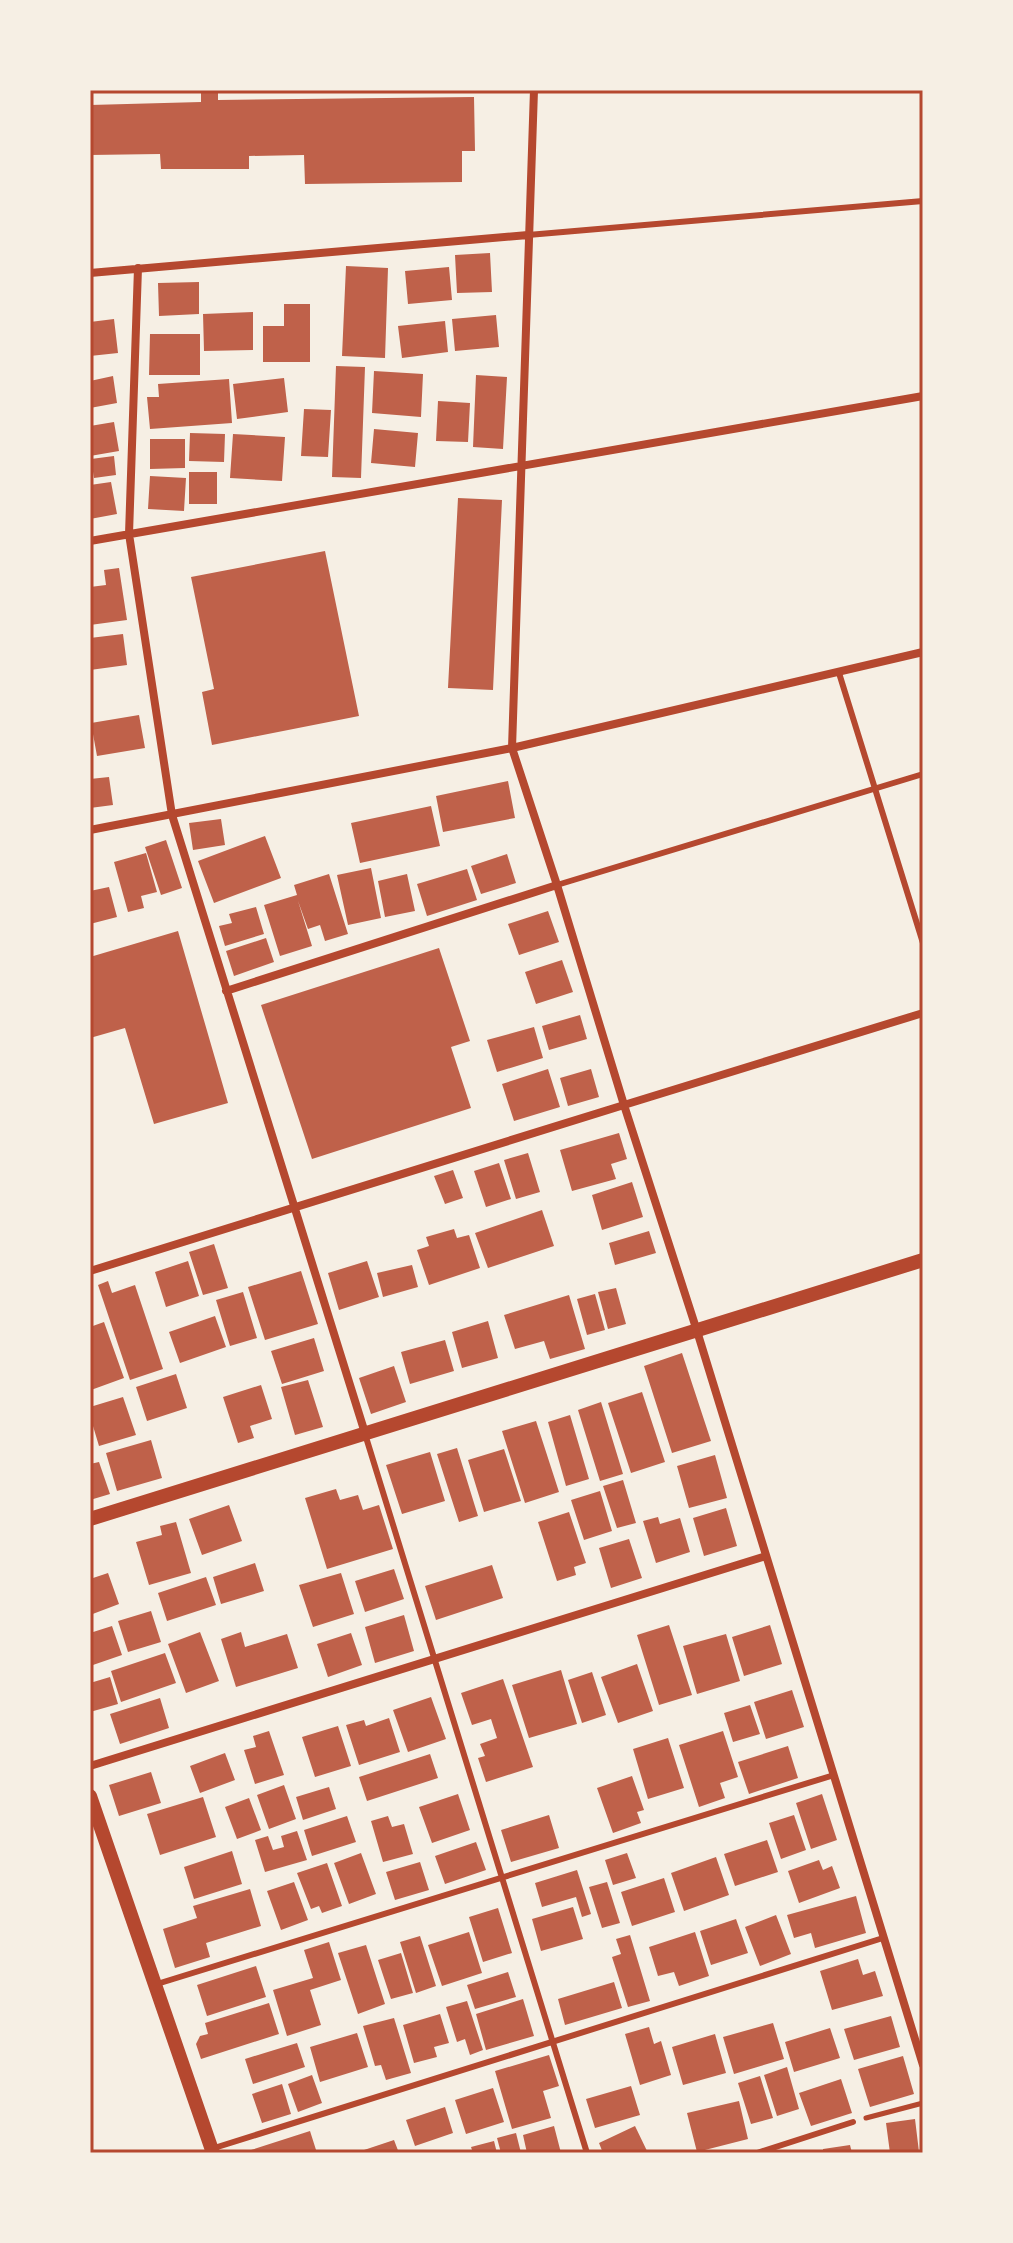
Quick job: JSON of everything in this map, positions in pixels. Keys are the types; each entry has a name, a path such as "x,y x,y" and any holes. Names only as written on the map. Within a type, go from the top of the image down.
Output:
{"street":[{"path":"534,90 512,748 697,1331 923,2065"},
{"path":"90,273 528,235"},
{"path":"138,268 129,534 172,815 365,1433"},
{"path":"90,541 923,396"},
{"path":"90,830 512,748 923,652"},
{"path":"226,991 557,885"},
{"path":"90,1271 923,1013"},
{"path":"90,1519 923,1260"},
{"path":"90,1766 766,1556"},
{"path":"90,1796 212,2151"}],"lane":[{"path":"528,235 923,201"},
{"path":"839,673 923,943"},
{"path":"557,885 923,774"},
{"path":"365,1433 587,2153"},
{"path":"155,1985 834,1775"},
{"path":"212,2151 883,1938"},
{"path":"757,2153 853,2122"}],"path":[{"path":"853,2122 923,2103"}],"building":[{"path":"201,90 218,90 218,100 474,97 475,151 462,151 462,182 305,184 304,155 249,156 249,169 161,169 160,154 90,155 90,105 201,102"},
{"path":"490,253 492,292 457,293 455,255"},
{"path":"346,266 388,268 385,358 342,356"},
{"path":"449,267 452,300 408,304 405,271"},
{"path":"199,282 199,314 159,316 158,283"},
{"path":"284,304 310,304 310,362 263,362 263,326 284,326"},
{"path":"253,312 253,350 204,351 203,314"},
{"path":"496,315 499,347 455,351 452,319"},
{"path":"114,319 118,353 90,356 90,322"},
{"path":"445,321 448,352 402,358 398,326"},
{"path":"150,334 200,334 200,375 149,375"},
{"path":"336,366 365,367 361,478 332,477"},
{"path":"374,371 423,374 421,417 372,413"},
{"path":"476,375 507,377 503,449 473,447"},
{"path":"113,376 117,403 90,408 90,381"},
{"path":"284,378 288,412 237,419 233,384"},
{"path":"229,379 232,423 150,429 147,397 159,397 158,384"},
{"path":"438,401 470,403 468,442 436,441"},
{"path":"304,409 331,410 328,457 301,456"},
{"path":"114,422 119,451 90,456 90,426"},
{"path":"374,429 418,433 415,467 371,463"},
{"path":"190,433 225,434 224,462 189,461"},
{"path":"233,434 285,437 282,481 230,478"},
{"path":"150,439 185,439 185,468 150,469"},
{"path":"114,456 116,475 94,478 91,459"},
{"path":"189,472 217,472 217,504 189,504"},
{"path":"150,476 186,478 184,511 148,509"},
{"path":"111,482 117,514 90,519 90,485"},
{"path":"458,498 502,500 493,690 448,688"},
{"path":"325,551 359,716 212,745 202,692 214,689 191,577"},
{"path":"119,568 127,620 90,625 90,587 106,585 104,570"},
{"path":"123,634 127,665 90,670 90,638"},
{"path":"139,715 145,748 97,756 91,723"},
{"path":"109,777 113,805 90,808 90,779"},
{"path":"508,781 515,818 443,832 436,796"},
{"path":"431,806 440,846 360,863 351,823"},
{"path":"221,819 225,845 193,850 189,823"},
{"path":"265,836 281,878 214,903 198,861"},
{"path":"166,840 182,888 161,895 145,847"},
{"path":"146,853 157,892 141,896 144,908 128,912 114,862"},
{"path":"507,854 516,883 481,894 471,866"},
{"path":"371,868 381,918 348,925 337,875"},
{"path":"467,869 477,900 427,916 417,884"},
{"path":"329,874 348,934 325,941 320,925 308,929 298,901 312,946 280,956 264,905 297,895 294,885"},
{"path":"407,874 415,911 385,917 378,881"},
{"path":"109,887 117,917 90,924 90,891"},
{"path":"256,907 264,934 225,946 219,926 232,923 229,914"},
{"path":"548,911 559,942 519,955 508,924"},
{"path":"178,931 228,1103 154,1124 125,1028 90,1038 90,957"},
{"path":"266,938 274,962 234,976 226,951"},
{"path":"439,948 470,1041 451,1047 471,1108 312,1159 261,1005"},
{"path":"562,960 573,992 536,1004 525,972"},
{"path":"580,1015 587,1039 549,1050 542,1026"},
{"path":"534,1027 543,1058 497,1072 487,1040"},
{"path":"548,1069 560,1107 514,1121 502,1084"},
{"path":"591,1069 599,1097 568,1106 560,1078"},
{"path":"619,1133 627,1159 611,1164 616,1179 572,1191 560,1150"},
{"path":"528,1153 540,1192 516,1199 504,1160"},
{"path":"499,1163 511,1199 486,1207 474,1171"},
{"path":"453,1170 463,1198 445,1204 434,1176"},
{"path":"632,1182 643,1217 602,1230 592,1195"},
{"path":"542,1210 554,1246 488,1268 475,1233"},
{"path":"454,1229 457,1238 469,1235 480,1268 429,1285 417,1250 429,1246 426,1237"},
{"path":"649,1231 656,1253 615,1265 609,1243"},
{"path":"214,1244 228,1288 203,1295 189,1252"},
{"path":"188,1261 199,1296 166,1307 155,1272"},
{"path":"367,1261 379,1297 339,1310 328,1273"},
{"path":"412,1265 418,1287 383,1297 377,1273"},
{"path":"301,1271 318,1324 265,1340 248,1287"},
{"path":"108,1281 112,1293 135,1285 163,1369 130,1380 98,1285"},
{"path":"616,1288 626,1324 608,1329 598,1292"},
{"path":"243,1292 257,1338 230,1346 216,1300"},
{"path":"595,1294 605,1330 587,1335 577,1299"},
{"path":"569,1295 585,1349 550,1359 544,1341 515,1349 504,1315"},
{"path":"215,1316 226,1347 180,1363 169,1332"},
{"path":"488,1321 498,1358 462,1368 452,1332"},
{"path":"104,1322 124,1378 91,1390 90,1327"},
{"path":"314,1338 324,1371 282,1384 271,1351"},
{"path":"445,1340 454,1371 410,1384 401,1352"},
{"path":"682,1353 711,1441 672,1453 644,1366"},
{"path":"394,1366 406,1402 371,1414 359,1378"},
{"path":"176,1374 187,1408 147,1421 136,1387"},
{"path":"308,1380 323,1427 295,1435 281,1387"},
{"path":"261,1385 272,1419 250,1426 254,1438 238,1443 223,1397"},
{"path":"642,1392 665,1462 631,1473 608,1403"},
{"path":"123,1397 136,1435 99,1446 90,1407"},
{"path":"601,1402 623,1474 600,1481 578,1410"},
{"path":"570,1415 589,1479 566,1486 548,1422"},
{"path":"536,1421 559,1492 525,1503 502,1431"},
{"path":"151,1440 162,1478 117,1491 106,1453"},
{"path":"457,1448 478,1516 459,1522 437,1454"},
{"path":"504,1449 521,1501 484,1512 468,1460"},
{"path":"430,1452 445,1501 402,1514 386,1465"},
{"path":"715,1455 727,1498 689,1508 677,1466"},
{"path":"99,1462 110,1494 90,1500 90,1464"},
{"path":"623,1480 636,1523 617,1528 603,1486"},
{"path":"336,1489 340,1500 358,1495 363,1510 379,1505 393,1549 327,1569 305,1498"},
{"path":"600,1491 612,1531 584,1540 571,1500"},
{"path":"229,1505 242,1541 202,1555 189,1519"},
{"path":"726,1508 737,1546 704,1556 693,1518"},
{"path":"569,1512 586,1563 574,1567 576,1575 557,1581 538,1522"},
{"path":"658,1517 660,1524 680,1518 690,1552 656,1563 643,1521"},
{"path":"176,1522 191,1573 149,1585 136,1542 162,1535 160,1526"},
{"path":"629,1539 642,1578 611,1588 599,1548"},
{"path":"255,1563 264,1591 221,1604 213,1577"},
{"path":"492,1565 503,1598 436,1620 425,1586"},
{"path":"394,1569 404,1599 365,1612 355,1581"},
{"path":"108,1573 119,1604 90,1615 90,1579"},
{"path":"341,1573 354,1614 313,1627 299,1585"},
{"path":"206,1577 216,1605 167,1621 158,1593"},
{"path":"151,1611 161,1642 128,1652 118,1621"},
{"path":"404,1615 414,1651 375,1663 365,1627"},
{"path":"669,1625 692,1695 659,1705 637,1635"},
{"path":"770,1625 782,1664 744,1676 732,1637"},
{"path":"112,1626 122,1655 90,1666 90,1633"},
{"path":"200,1632 219,1681 186,1693 168,1644"},
{"path":"241,1632 245,1647 287,1634 298,1668 236,1687 221,1639"},
{"path":"351,1633 362,1665 328,1677 317,1644"},
{"path":"726,1634 740,1681 697,1694 683,1646"},
{"path":"165,1653 176,1683 121,1702 111,1671"},
{"path":"637,1664 653,1711 618,1723 601,1677"},
{"path":"561,1670 577,1724 529,1738 512,1685"},
{"path":"592,1672 606,1715 582,1723 568,1680"},
{"path":"110,1677 118,1704 90,1712 90,1683"},
{"path":"503,1679 533,1767 486,1782 478,1758 485,1756 480,1744 497,1738 491,1719 472,1725 461,1693"},
{"path":"792,1690 804,1727 766,1739 754,1702"},
{"path":"431,1697 446,1739 408,1752 393,1710"},
{"path":"160,1698 169,1728 120,1744 110,1714"},
{"path":"750,1705 760,1734 733,1742 724,1713"},
{"path":"389,1718 400,1752 359,1765 346,1725 364,1720 366,1726"},
{"path":"338,1726 351,1766 315,1777 302,1737"},
{"path":"269,1731 284,1775 255,1784 244,1750 256,1747 253,1736"},
{"path":"723,1731 738,1777 720,1783 725,1798 699,1807 679,1745"},
{"path":"668,1738 684,1788 648,1799 633,1749"},
{"path":"788,1746 798,1778 749,1794 738,1762"},
{"path":"225,1753 235,1780 200,1793 190,1766"},
{"path":"430,1754 438,1778 367,1801 359,1777"},
{"path":"151,1772 161,1803 119,1816 109,1785"},
{"path":"632,1776 644,1810 637,1812 641,1823 613,1833 597,1788"},
{"path":"284,1785 296,1819 269,1829 257,1795"},
{"path":"329,1787 336,1809 303,1820 296,1797"},
{"path":"458,1794 470,1830 432,1843 419,1807"},
{"path":"822,1794 837,1840 811,1849 796,1803"},
{"path":"203,1797 216,1837 160,1855 147,1814"},
{"path":"249,1798 261,1830 237,1839 225,1807"},
{"path":"549,1815 559,1848 511,1862 501,1830"},
{"path":"794,1815 806,1850 781,1859 769,1823"},
{"path":"347,1816 356,1842 312,1856 304,1830"},
{"path":"388,1816 392,1827 404,1824 413,1854 383,1862 371,1821"},
{"path":"297,1831 307,1860 265,1872 255,1840 268,1836 273,1850 284,1847 281,1836"},
{"path":"767,1840 778,1872 735,1886 724,1854"},
{"path":"476,1842 486,1870 445,1884 435,1856"},
{"path":"232,1851 242,1884 194,1899 184,1867"},
{"path":"361,1853 376,1894 349,1904 334,1863"},
{"path":"627,1853 636,1878 613,1885 605,1860"},
{"path":"716,1857 729,1895 684,1911 671,1873"},
{"path":"819,1860 823,1870 832,1866 840,1888 799,1903 788,1871"},
{"path":"420,1862 429,1890 395,1900 386,1872"},
{"path":"327,1863 342,1906 322,1913 319,1906 311,1909 297,1873"},
{"path":"577,1870 591,1914 582,1917 576,1897 542,1907 535,1883"},
{"path":"664,1878 675,1912 632,1926 621,1892"},
{"path":"294,1882 308,1920 281,1930 267,1891"},
{"path":"607,1882 620,1923 602,1928 589,1887"},
{"path":"250,1889 261,1926 206,1943 210,1957 175,1968 163,1929 197,1918 193,1906"},
{"path":"856,1896 866,1933 815,1948 811,1933 794,1938 787,1915"},
{"path":"573,1907 583,1939 541,1951 532,1919"},
{"path":"498,1908 512,1953 483,1962 469,1917"},
{"path":"776,1915 791,1954 760,1966 745,1927"},
{"path":"736,1919 748,1953 711,1965 700,1931"},
{"path":"469,1932 482,1973 442,1986 428,1945"},
{"path":"695,1932 709,1976 679,1986 674,1972 658,1976 649,1947"},
{"path":"630,1935 650,2001 628,2007 612,1957 621,1954 616,1939"},
{"path":"420,1936 436,1986 416,1993 400,1942"},
{"path":"329,1942 341,1980 310,1990 321,2025 287,2036 273,1990 313,1978 304,1950"},
{"path":"366,1945 385,2004 358,2014 338,1953"},
{"path":"401,1953 413,1993 391,1999 378,1960"},
{"path":"858,1959 863,1975 875,1971 883,1996 832,2010 820,1971"},
{"path":"256,1966 266,1997 207,2016 197,1985"},
{"path":"508,1972 516,1997 475,2009 467,1985"},
{"path":"614,1982 622,2008 565,2025 558,1999"},
{"path":"523,1999 534,2036 486,2050 476,2014"},
{"path":"467,2001 483,2050 470,2055 465,2039 457,2042 446,2007"},
{"path":"269,2003 279,2034 201,2059 196,2044 200,2036 208,2034 205,2023"},
{"path":"440,2014 449,2043 434,2047 437,2057 414,2063 403,2025"},
{"path":"891,2016 900,2047 854,2060 844,2029"},
{"path":"394,2018 411,2073 386,2080 381,2065 375,2066 363,2026"},
{"path":"773,2023 784,2059 734,2074 723,2037"},
{"path":"649,2027 654,2044 661,2041 671,2075 640,2085 625,2034"},
{"path":"830,2028 840,2058 794,2072 785,2042"},
{"path":"357,2033 368,2067 320,2082 310,2047"},
{"path":"715,2034 726,2073 683,2085 672,2047"},
{"path":"297,2043 305,2067 253,2084 245,2059"},
{"path":"549,2055 559,2086 543,2091 551,2118 512,2129 495,2071"},
{"path":"903,2056 914,2094 870,2107 858,2069"},
{"path":"787,2067 799,2109 777,2116 764,2075"},
{"path":"312,2075 322,2103 298,2112 288,2084"},
{"path":"760,2076 773,2118 751,2124 738,2083"},
{"path":"841,2079 852,2113 811,2126 799,2093"},
{"path":"282,2084 291,2114 262,2123 252,2094"},
{"path":"631,2086 640,2115 595,2128 586,2099"},
{"path":"493,2088 504,2122 466,2134 455,2100"},
{"path":"739,2101 748,2139 697,2152 687,2113"},
{"path":"445,2107 453,2133 415,2146 406,2120"},
{"path":"915,2119 919,2152 890,2153 886,2123"},
{"path":"554,2126 561,2153 527,2153 523,2135"},
{"path":"635,2126 648,2153 603,2153 599,2143"},
{"path":"310,2131 317,2153 252,2153 251,2150"},
{"path":"516,2133 521,2153 501,2153 497,2138"},
{"path":"394,2140 399,2153 358,2153 358,2152"},
{"path":"494,2141 497,2153 473,2153 471,2147"},
{"path":"850,2145 852,2153 823,2153 823,2149"}]}
